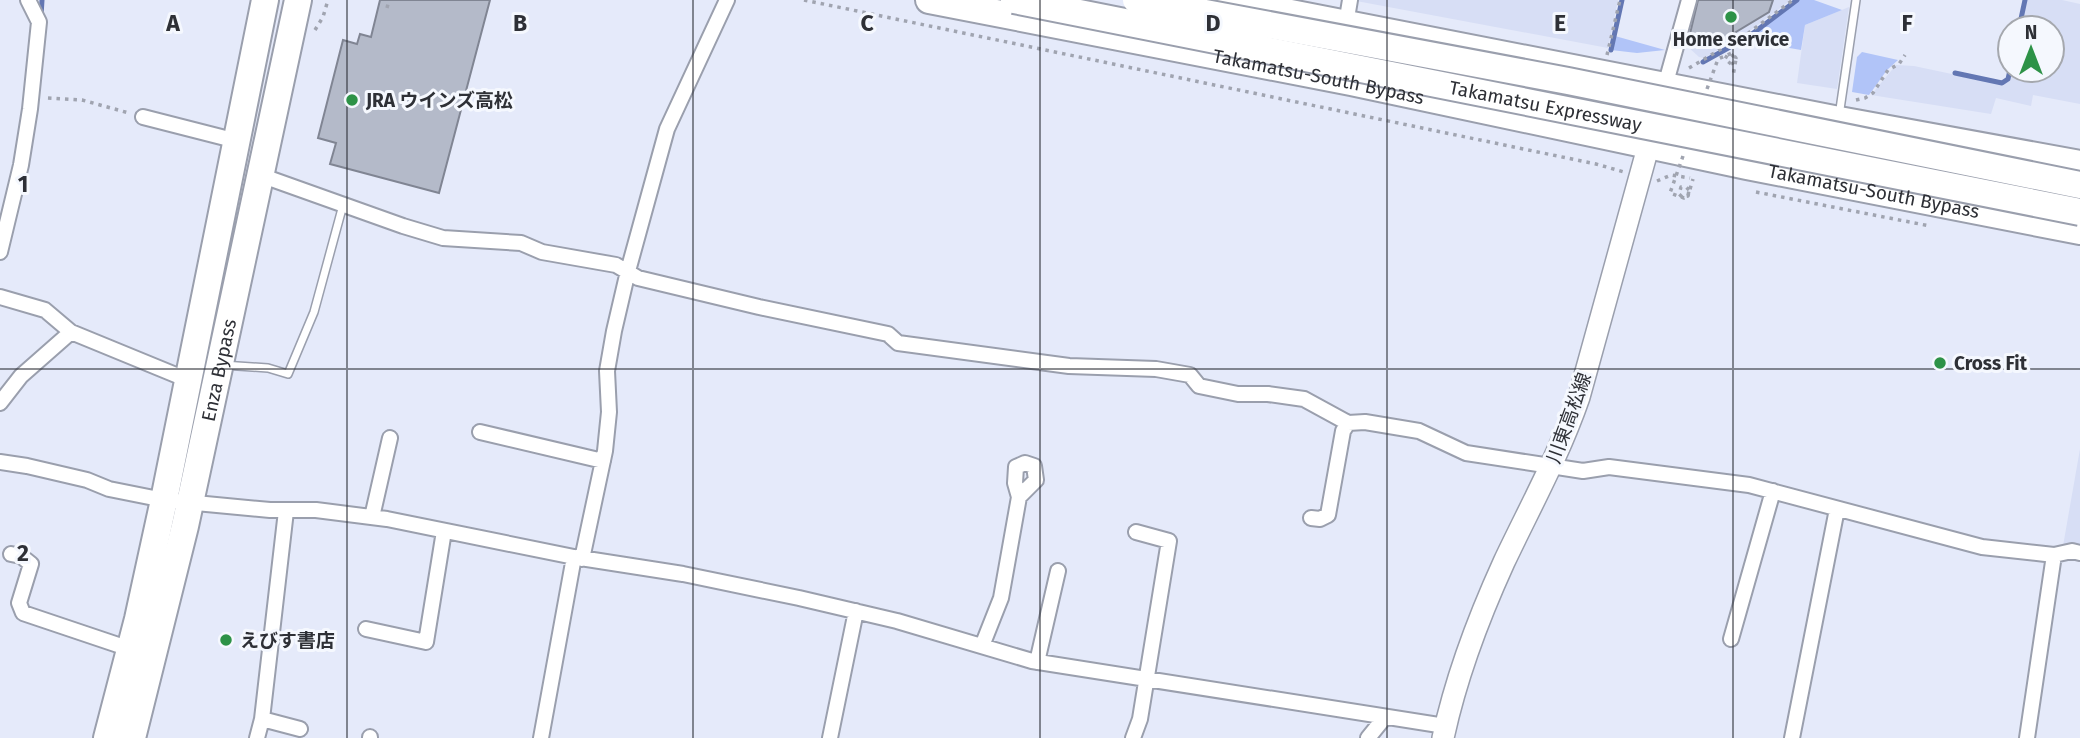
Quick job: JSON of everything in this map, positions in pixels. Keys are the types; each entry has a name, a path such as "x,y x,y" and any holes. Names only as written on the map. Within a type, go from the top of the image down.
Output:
{"highway":[{"name":"Enza Bypass","path":"132,738 177,501 188,380 265,0"},
{"name":"Enza Bypass","path":"107,738 130,649 219,364 298,0"},
{"name":"Takamatsu-South Bypass","path":"929,0 1338,80 1892,196 2080,231"},
{"name":"Takamatsu Expressway","path":"1014,0 2080,212"},
{"name":"Takamatsu Expressway","path":"1136,0 1568,80 1717,113 2080,185"},
{"path":"1224,0 1348,12 1665,86 2080,164"},
{"path":"1665,86 1718,109 2044,174"},
{"path":"1647,145 1711,142 2037,208"}],"main road":[{"name":"川東高松線","path":"1447,734 1476,627 1504,562 1565,438 1579,397 1665,86"}],"street":[{"path":"0,252 21,165 32,97 39,22 28,0"},
{"path":"541,738 555,650 603,461 608,412 607,370 628,271 667,129 727,0"},
{"path":"1665,86 1689,0"},
{"path":"143,117 237,141"},
{"path":"260,175 443,238 521,243 542,252 616,265 638,278 888,334 898,343 1069,366 1167,371 1190,375 1199,386 1238,394 1268,394 1304,399 1348,423 1365,422 1419,431 1466,453 1583,471 1609,467 1749,485 1983,547 2054,555 2073,551 2080,553"},
{"path":"0,297 45,310 71,332 188,380"},
{"path":"0,403 21,376 71,332"},
{"path":"1311,518 1320,519 1328,515 1343,431 1348,423"},
{"path":"480,432 603,461"},
{"path":"372,517 390,438"},
{"path":"0,462 87,480 109,489 177,501 286,511 316,510 372,517 578,558 683,575 856,611 1037,662 1385,717 1447,734"},
{"path":"1731,639 1773,491"},
{"path":"982,646 1001,598 1019,497"},
{"path":"1793,738 1837,509"},
{"path":"257,738 262,719 286,511"},
{"path":"366,629 426,642 443,531"},
{"path":"1133,738 1140,719 1169,541 1136,532"},
{"path":"11,554 21,556 31,564 19,603 23,613 130,649"},
{"path":"2027,738 2054,555"},
{"path":"1037,662 1058,571"},
{"path":"830,738 856,611"},
{"path":"1368,738 1385,717"},
{"path":"262,719 300,729"}],"lane":[{"path":"1839,120 1856,0"},
{"path":"219,364 268,368 288,374 314,312 343,205"}],"path":[{"path":"313,40 328,0"},
{"path":"387,8 389,0"},
{"path":"804,0 1597,164 1629,173"},
{"path":"1606,57 1620,0"},
{"path":"1687,69 1747,34 1793,0"},
{"path":"1728,54 1732,53 1735,55 1737,58 1736,60 1735,62 1731,64 1726,61 1727,55 1733,54 1736,59 1736,60 1735,65 1732,78"},
{"path":"1856,100 1873,93 1888,70 1899,64 1905,55"},
{"path":"32,97 82,100 143,117"},
{"path":"1657,181 1671,175 1705,181"},
{"path":"1678,196 1684,198 1686,197 1688,196 1690,191 1689,190 1687,187 1678,190 1680,196 1686,197 1689,193 1691,187 1693,179"},
{"path":"1754,192 1943,229"}],"shaded area":[{"path":"1351,0 1618,0 1608,48"},
{"name":"Home service","path":"1700,0 1791,0 1747,33 1704,58 1687,46"},
{"path":"1798,0 1814,0 1842,10 1805,25 1801,50 1745,40"},
{"path":"2025,0 2062,0 2080,4 2080,104 2033,95 2031,106 1996,98 1991,114 1871,95 1896,65 1914,66 1996,84 2066,84 2066,14 2022,14"},
{"path":"1849,7 1837,89 1797,83 1805,25"},
{"path":"1615,36 1665,50 1637,53 1611,50"},
{"path":"1862,52 1898,60 1869,95 1852,92 1857,57"},
{"path":"2080,449 2080,547 2063,546"}],"building":[{"path":"380,0 490,0 439,193 330,164 336,143 318,138 343,40 357,44 360,34 371,37"},
{"name":"Home service","path":"1698,0 1773,0 1769,12 1711,47 1688,42"}],"waterway":[{"path":"41,16 42,0"},
{"path":"1611,50 1622,0"},
{"path":"1703,62 1748,37 1797,0"},
{"path":"2022,14 2025,0"},
{"path":"1955,73 1996,82"}],"place":[{"name":"Home service","path":"1731,17"},
{"name":"JRA ウインズ高松","path":"352,100"},
{"name":"Cross Fit","path":"1940,363"},
{"name":"えびす書店","path":"226,640"}]}
